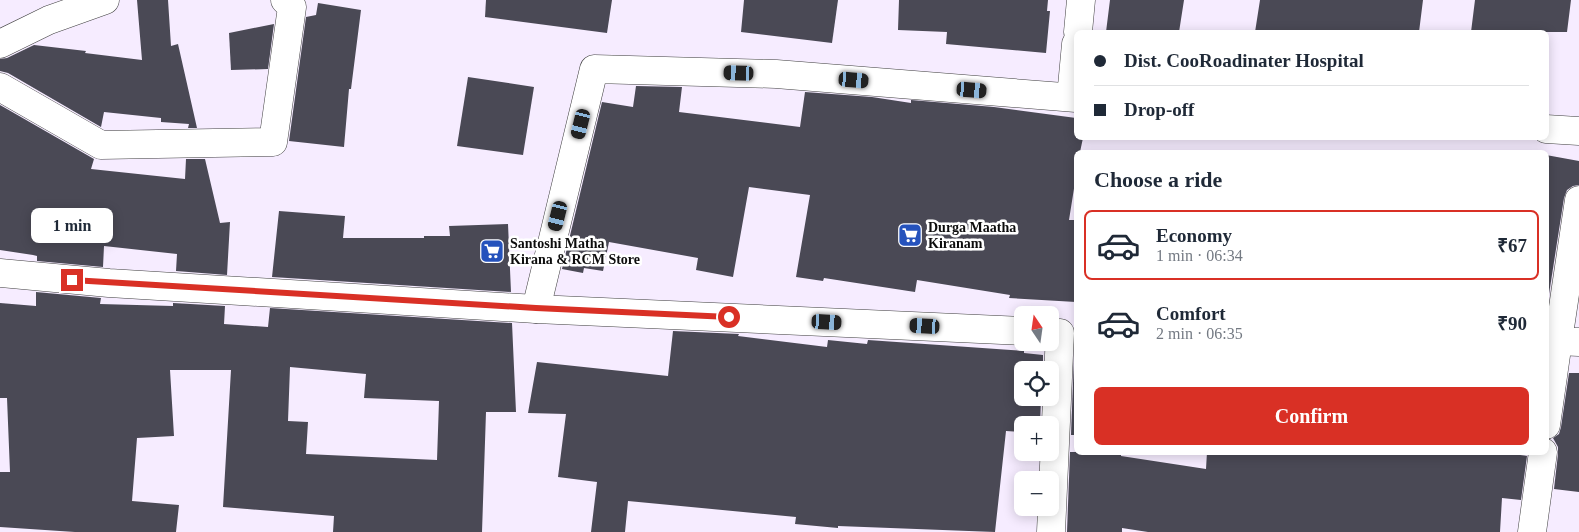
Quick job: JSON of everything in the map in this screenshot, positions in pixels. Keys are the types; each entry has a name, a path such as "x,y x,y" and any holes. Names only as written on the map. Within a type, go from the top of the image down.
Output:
{"street":[{"path":"0,44 49,20 105,0"},
{"path":"0,87 101,145 273,142 292,7 285,0"},
{"path":"1078,30 1081,0"},
{"path":"536,308 594,69 776,74 1073,98 1074,80"},
{"path":"1549,129 1579,131"},
{"path":"1549,408 1561,341 1579,200"},
{"path":"0,273 108,283 536,308 1014,331"},
{"path":"1051,532 1062,332"},
{"path":"1532,532 1542,455"}],"building":[{"path":"137,0 168,0 171,46 178,44 197,128 188,128 189,124 161,122 161,118 104,112 101,127 8,73 0,71 0,59 7,58 34,45 142,60"},
{"path":"486,0 612,0 607,33 485,17"},
{"path":"744,0 838,0 832,43 741,32"},
{"path":"899,0 1048,0 1047,11 1050,11 1046,53 946,44 947,32 898,30"},
{"path":"1110,0 1184,0 1179,30 1106,30"},
{"path":"1260,0 1423,0 1419,30 1255,30"},
{"path":"1475,0 1571,0 1567,32 1549,32 1549,30 1471,30"},
{"path":"318,3 361,10 351,89 349,89 344,147 289,141 306,17 316,15"},
{"path":"274,24 268,69 231,70 229,33"},
{"path":"468,77 534,87 523,155 457,146"},
{"path":"636,86 682,87 679,112 800,127 805,92 872,97 911,103 911,100 994,107 1074,118 1074,140 1083,140 1080,150 1074,150 1074,189 1069,220 1074,220 1074,302 1009,298 1010,295 917,280 915,292 824,278 823,281 796,277 810,195 749,187 733,277 696,270 698,258 609,242 603,271 584,268 583,273 562,269 602,102 633,107"},
{"path":"0,105 94,159 91,169 185,179 186,159 205,159 220,223 230,222 227,275 176,271 177,254 104,246 103,267 37,261 37,256 0,250"},
{"path":"1549,156 1579,161 1579,185 1567,190 1564,198 1549,294"},
{"path":"279,211 345,216 343,238 424,238 424,236 450,236 449,226 508,224 511,292 272,277"},
{"path":"36,292 101,298 100,304 173,306 173,303 225,306 224,324 268,327 270,308 512,323 516,412 486,412 482,532 333,532 334,516 223,507 231,370 170,370 174,436 137,438 132,501 179,505 176,532 75,532 0,527 0,472 10,472 7,398 0,398 0,303 36,306","holes":["290,367 366,374 364,398 439,401 437,460 306,454 308,422 288,421"]},
{"path":"673,331 739,334 738,336 827,347 828,340 867,344 868,340 1024,351 1024,353 1043,355 1043,361 1014,361 1014,406 1041,406 1040,416 1014,416 1014,432 1006,431 995,532 838,526 838,528 795,524 796,517 628,501 625,532 591,532 597,482 558,477 566,414 528,413 537,362 668,376"},
{"path":"1074,358 1074,435 1071,435"},
{"path":"1569,373 1579,373 1579,492 1554,489 1558,447 1553,438 1559,434 1561,427"},
{"path":"1070,452 1074,452 1074,455 1121,455 1206,469 1207,455 1527,456 1521,500 1502,498 1500,532 1148,532 1122,528 1122,532 1067,532"}],"place":[{"name":"Durga Maatha Kiranam","path":"910,235"},
{"name":"Santoshi Matha Kirana & RCM Store","path":"492,251"}],"route":[{"path":"72,280 536,308 729,317"}]}
